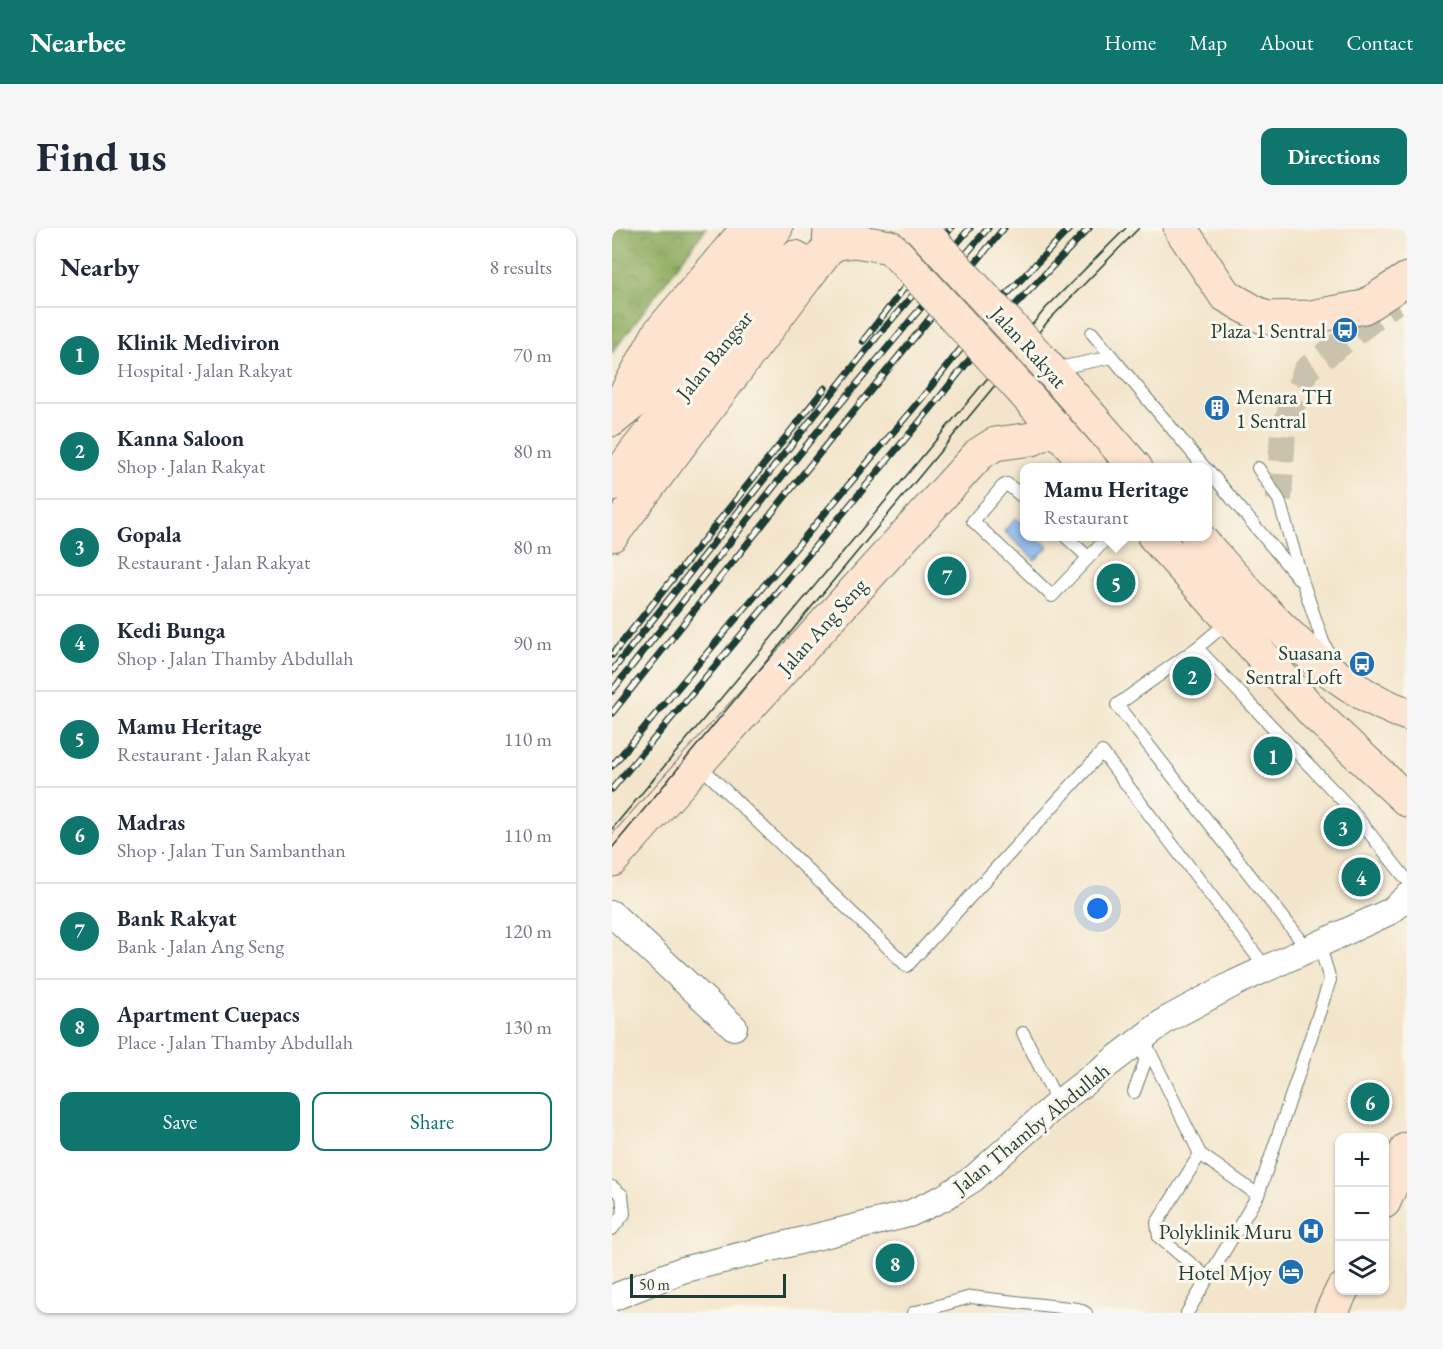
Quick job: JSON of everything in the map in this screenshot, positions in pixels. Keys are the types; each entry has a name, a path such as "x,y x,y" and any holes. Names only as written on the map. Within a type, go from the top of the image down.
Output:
{"main road":[{"path":"612,419 659,333 748,228"},
{"path":"612,419 648,391 776,228"},
{"name":"Jalan Rakyat","path":"920,228 1045,364 1132,463"},
{"path":"1180,228 1225,295 1265,318 1311,317 1364,307 1407,279"},
{"path":"612,536 826,234 839,243 855,241 887,243"},
{"name":"Jalan Bangsar","path":"612,484 644,441 826,234"},
{"name":"Jalan Rakyat","path":"887,243 1087,463"},
{"name":"Jalan Ang Seng","path":"612,860 979,454 994,444 1032,439 1055,427"},
{"path":"1158,541 1315,714 1407,800"},
{"path":"1201,541 1273,620 1341,681 1399,711"},
{"path":"1364,760 1363,741 1368,727 1376,718 1399,711"},
{"path":"1331,1313 1340,1295"}],"street":[{"name":"Jalan Thamby Abdullah","path":"612,1298 682,1270 909,1214 943,1198 973,1179 1058,1103 1166,1020 1234,983 1402,907"},
{"path":"612,914 734,1027"}],"lane":[{"path":"1364,307 1389,303 1407,291"},
{"path":"1092,333 1201,463"},
{"path":"1045,364 1112,357"},
{"path":"1258,468 1280,500 1303,584 1323,642 1341,681"},
{"path":"1212,476 1303,584"},
{"path":"1020,495 1007,484 1003,486 973,521 1052,596 1105,541"},
{"path":"1070,541 1088,557"},
{"path":"1187,1313 1258,1195 1330,980 1313,946 1117,705 1197,648 1230,620"},
{"path":"1197,648 1347,805 1407,880"},
{"path":"698,763 907,966 1102,752 1266,968"},
{"path":"1023,1032 1058,1103"},
{"path":"1143,1038 1200,1155 1258,1195"},
{"path":"1134,1092 1145,1062 1143,1038"},
{"path":"1200,1155 1157,1223 1157,1230 1159,1237 1208,1278"},
{"path":"612,1187 622,1195 624,1214 612,1229"},
{"path":"913,1313 971,1297 1078,1309 1086,1313"}],"green space":[{"path":"612,228 706,228 612,353"}],"water":[{"path":"1016,518 1020,522 1020,541 1041,541 1048,547 1035,560 1004,531"}],"tunnel":[{"path":"1279,500 1283,431 1306,370 1395,302"}],"tram line":[{"path":"612,829 1046,308 1126,228"},
{"path":"612,848 1049,320 1139,228"}],"railway":[{"path":"863,341 951,228"},
{"path":"612,671 876,338 970,228"},
{"path":"612,691 825,422 988,228"},
{"path":"612,713 839,429 1004,228"},
{"path":"612,766 921,399 991,311 1070,228"},
{"path":"612,789 932,407 1001,320 1089,228"},
{"path":"612,655 825,388"}],"place":[{"name":"Plaza 1 Sentral","path":"1345,330"},
{"name":"Menara TH 1 Sentral","path":"1217,408"},
{"name":"Bank Rakyat","path":"947,576"},
{"name":"Mamu Heritage","path":"1116,583"},
{"name":"Suasana Sentral Loft","path":"1362,664"},
{"name":"Kanna Saloon","path":"1192,676"},
{"name":"Klinik Mediviron","path":"1273,756"},
{"name":"Gopala","path":"1343,827"},
{"name":"Kedi Bunga","path":"1361,877"},
{"name":"Madras","path":"1370,1102"},
{"name":"Polyklinik Muru","path":"1311,1231"},
{"name":"Apartment Cuepacs","path":"895,1263"},
{"name":"Hotel Mjoy","path":"1291,1272"}]}
